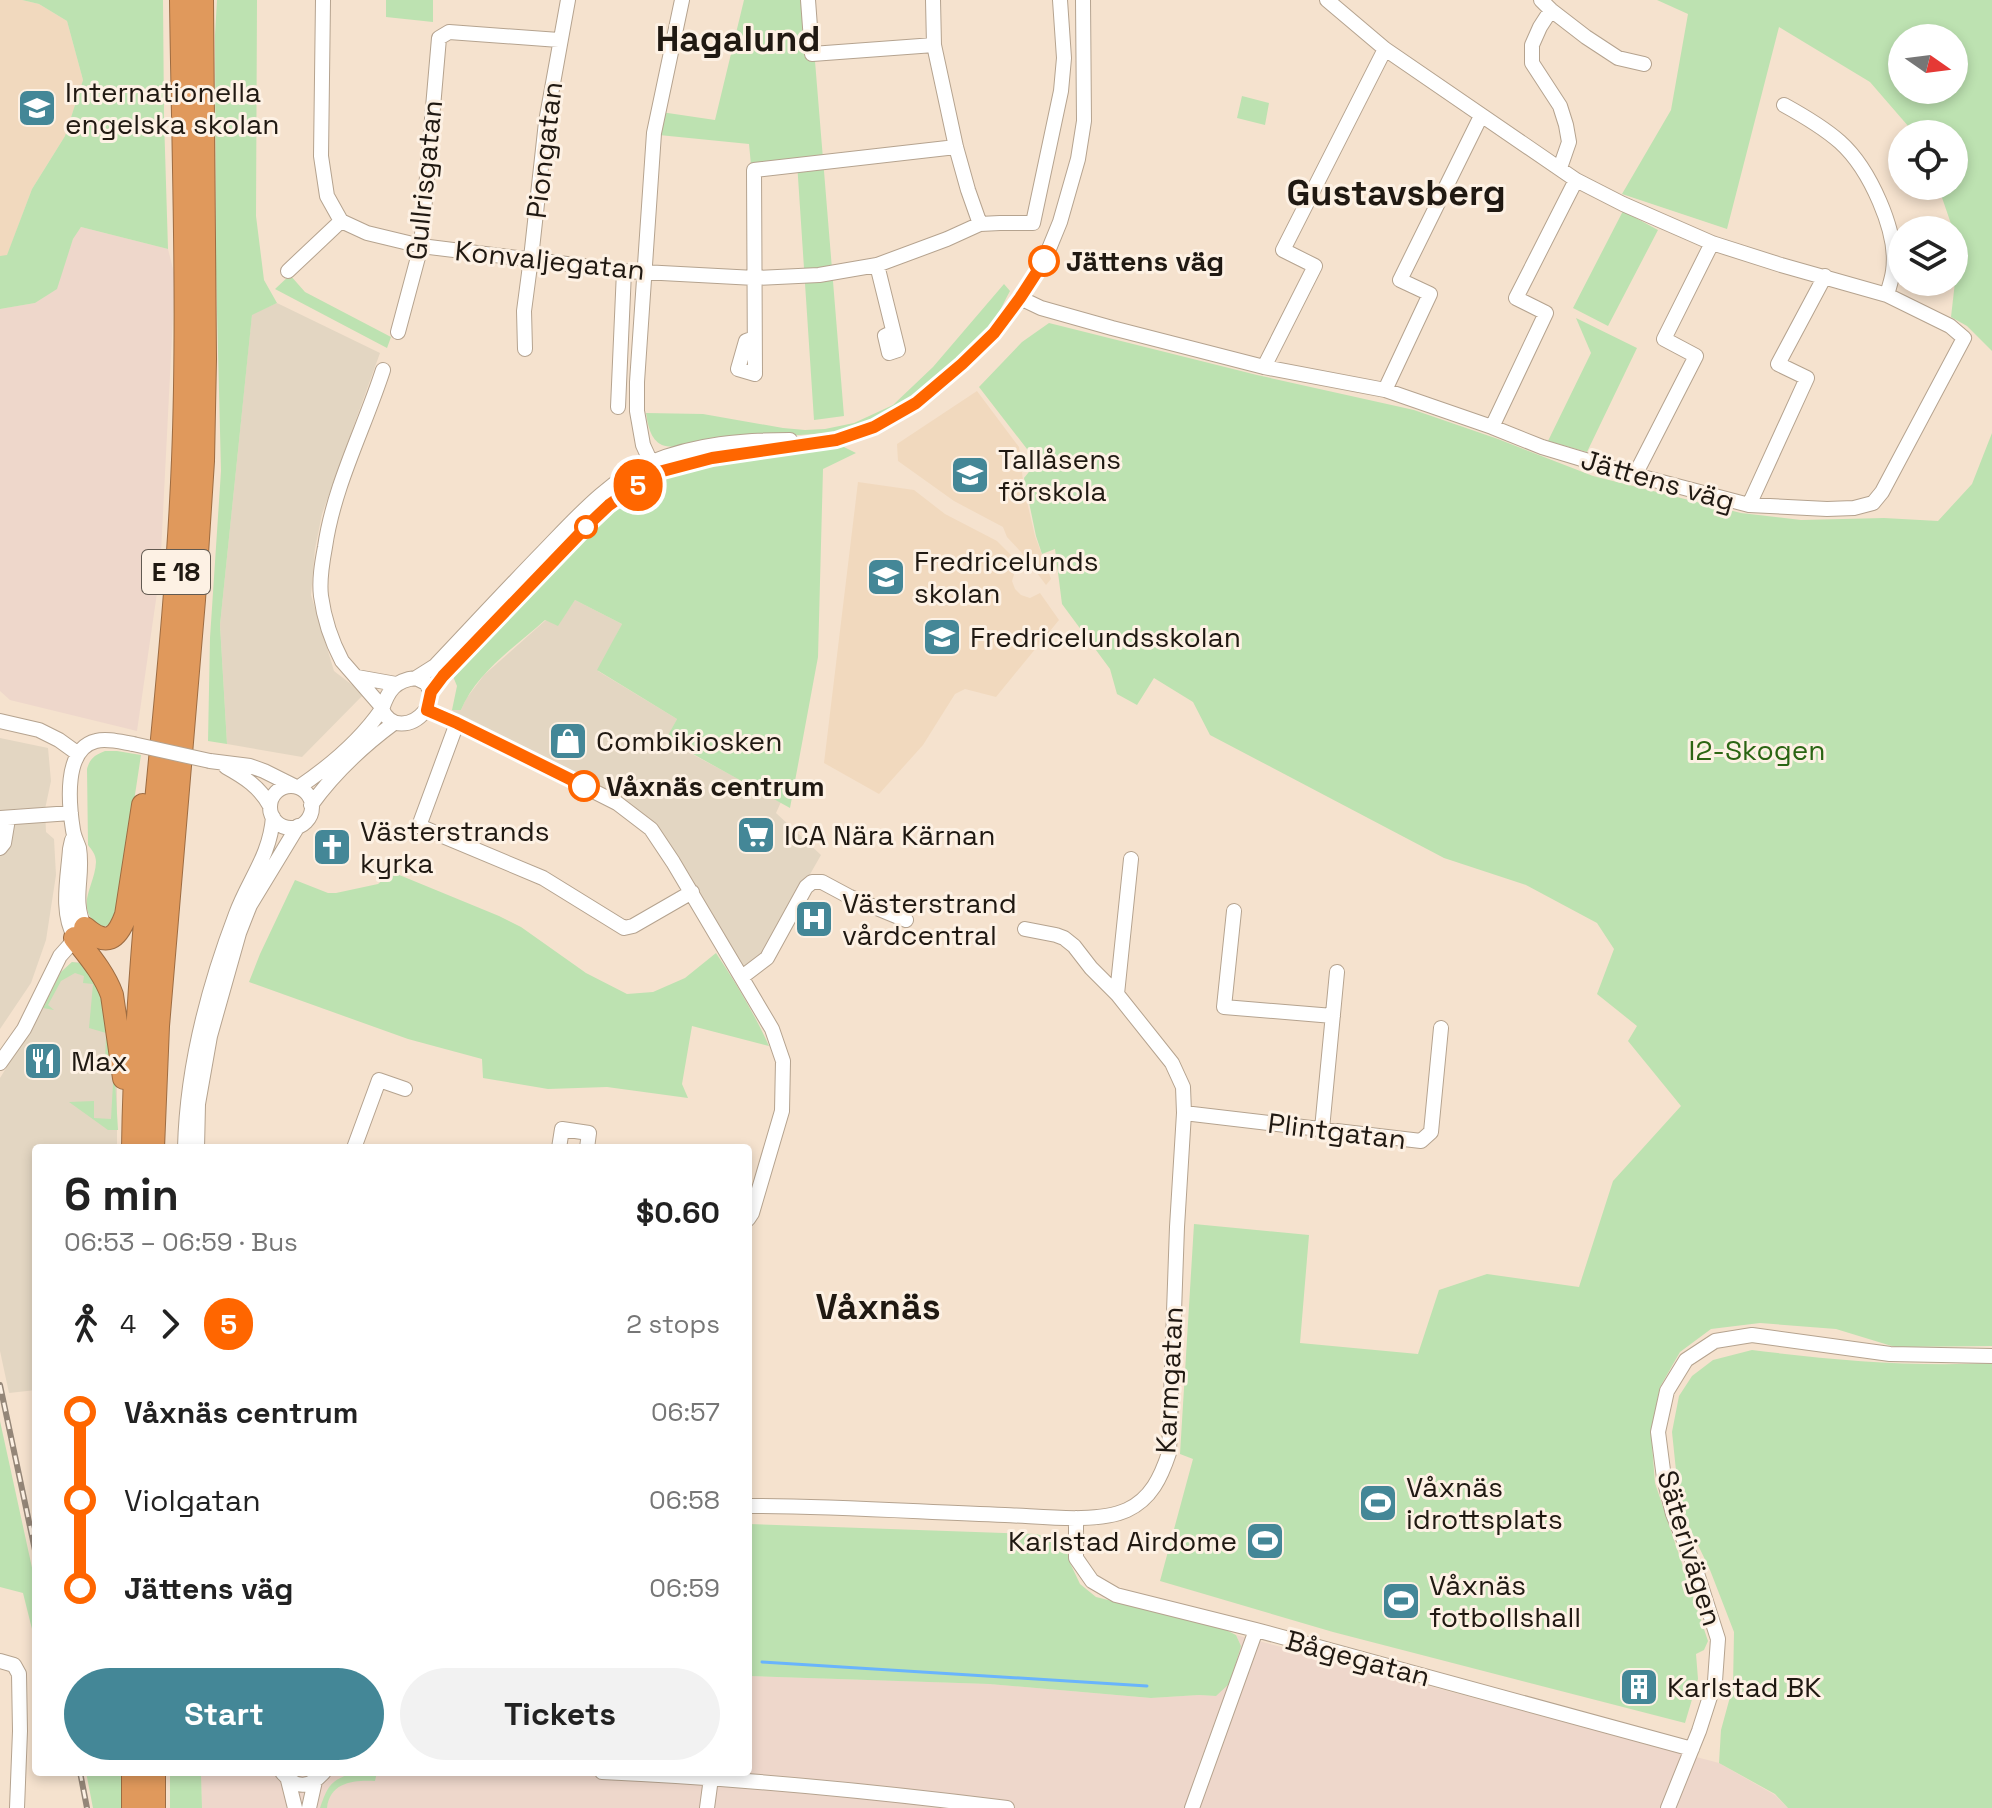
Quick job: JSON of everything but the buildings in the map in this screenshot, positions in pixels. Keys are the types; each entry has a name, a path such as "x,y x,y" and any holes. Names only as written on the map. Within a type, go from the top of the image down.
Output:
{"highway":[{"name":"E 18","path":"140,1144 137,1026 183,461 185,258 181,0"},
{"name":"E 18","path":"140,1144 158,1026 203,461 202,0"},
{"path":"80,933 112,937 118,934 126,915 150,760 166,695"},
{"path":"80,933 112,995 140,1144"},
{"path":"133,1776 133,1808"},
{"path":"154,1776 154,1808"}],"street":[{"path":"288,271 341,221 327,196 321,156 323,0"},
{"name":"Piongatan","path":"525,349 524,311 546,122 568,0"},
{"path":"653,468 643,445 637,411 644,272 654,133 682,0"},
{"path":"808,0 812,54 934,45"},
{"path":"933,0 934,45 956,147 980,224 1033,223 1061,91 1064,58 1060,0"},
{"path":"416,678 435,666 587,506 631,473 653,468 710,445 769,440 810,443 855,435 916,403 994,333 1044,261 1060,222 1078,159 1084,121 1083,0"},
{"path":"1327,0 1385,49 1576,180 1712,243 1887,295 1893,271 1892,244 1878,196 1843,145 1784,105"},
{"path":"1560,168 1569,142 1566,125 1560,106 1531,57 1546,5 1618,58 1644,64"},
{"name":"Gullrisgatan","path":"398,332 421,246 439,38 449,32 559,40"},
{"path":"1264,367 1315,266 1283,250 1385,49"},
{"path":"1385,390 1430,294 1400,280 1481,116"},
{"path":"754,338 754,170 956,147"},
{"path":"1492,427 1546,313 1516,298 1576,180"},
{"name":"Konvaljegatan","path":"341,221 367,233 421,246 624,271 755,278 819,275 877,265 980,224"},
{"path":"1635,475 1696,356 1664,339 1712,243"},
{"path":"877,265 893,332"},
{"path":"618,407 624,271"},
{"path":"1749,505 1807,378 1778,364 1825,276"},
{"name":"Jättens väg","path":"1020,298 1041,308 1264,367 1385,390 1542,447 1749,505 1827,509 1854,508 1873,503 1882,492 1964,338 1950,326 1887,295"},
{"path":"383,370 331,513 321,574 321,596 342,661 382,708 386,718 394,723"},
{"path":"195,1144 198,1104 210,1036 239,933 250,905 298,826 308,817 311,805 358,753 394,723 416,719 427,710 431,692 443,676 590,523 653,468"},
{"path":"357,677 396,684"},
{"path":"195,1144 190,1083 201,1020 217,964 238,909 269,844 271,800 283,787 296,787 316,775 353,744 371,724 388,692 396,684 407,678 416,678 426,683 431,692"},
{"path":"427,710 617,803 651,829 692,892 772,1029 783,1061 782,1111 752,1213"},
{"path":"0,721 39,730 77,753"},
{"path":"457,723 419,826 543,878 624,928 633,926 692,892"},
{"path":"0,1063 24,1029 54,967 80,933 66,917 70,849 74,834 71,774 77,753 89,744 106,740 219,763 250,766 308,794 311,805"},
{"path":"219,763 249,781 262,793 277,822 287,827 298,826"},
{"path":"0,848 4,843 4,819 71,813"},
{"path":"1117,994 1131,859"},
{"path":"742,977 767,958 806,887 812,882 822,882 878,910 906,920"},
{"path":"1234,911 1224,1007 1333,1016"},
{"name":"Karmgatan","path":"752,1506 1102,1517 1127,1510 1149,1494 1162,1474 1169,1453 1183,1087 1172,1063 1074,946 1056,935 1025,929"},
{"path":"1322,1129 1337,972"},
{"name":"Plintgatan","path":"1184,1113 1421,1141 1431,1132 1441,1028"},
{"path":"355,1144 379,1080 405,1089"},
{"path":"560,1144 562,1129 589,1133 588,1144"},
{"name":"Säterivägen","path":"1668,1808 1715,1681 1718,1639 1695,1567 1673,1514 1658,1432 1667,1391 1686,1360 1715,1341 1752,1335 1890,1354 1992,1356"},
{"name":"Bågegatan","path":"1076,1518 1076,1558 1092,1581 1116,1595 1692,1749"},
{"path":"1192,1808 1256,1630"},
{"path":"0,1661 14,1665 19,1674 17,1808"},
{"path":"285,1776 297,1784 306,1785 319,1776"},
{"path":"285,1776 295,1808"},
{"path":"309,1808 321,1776"},
{"path":"675,1776 929,1803 1007,1808"},
{"path":"707,1808 711,1778"}],"shaded area":[{"name":"Internationella engelska skolan","path":"0,0 39,4 67,21 83,80 65,136 32,189 7,256 0,256"},
{"path":"81,227 168,249 175,277 160,572 137,731 10,700 0,691 0,309 35,303 56,289 73,239"},
{"path":"277,303 380,353 322,514 311,595 334,671 364,694 302,757 227,744 220,625 252,314"},
{"name":"Tallåsens förskola","path":"977,391 1019,447 1024,489 1035,536 1051,579 1046,585 1007,537 1003,527 954,501 898,461 897,444"},
{"name":"Fredricelundsskolan","path":"858,482 914,490 945,514 997,541 1018,562 1012,581 1015,589 1030,598 1040,593 1059,620 996,697 965,689 955,694 923,745 879,794 824,763"},
{"name":"Våxnäs centrum","path":"575,600 622,624 598,671 677,719 666,740 781,802 776,813 821,855 764,955 743,970 654,824 461,720 452,710 461,710 484,675 546,620 558,625"},
{"path":"0,738 48,748 51,781 45,809 46,832 54,839 56,875 46,940 31,983 0,1029"},
{"path":"72,962 79,962 99,981 117,1089 117,1144 32,1144 32,1390 9,1393 0,1351 0,1078 8,1065 7,1061 43,1008 61,972"},
{"path":"1236,1635 1719,1763 1775,1795 1788,1808 202,1808 201,1776 752,1776 752,1676 989,1684 1151,1698 1216,1696 1241,1646"}],"green space":[{"path":"22,0 163,0 168,249 81,227 73,239 57,289 35,303 0,309 0,256 7,255 32,189 65,136 83,80 67,21 39,4"},
{"path":"217,0 257,0 256,216 264,280 277,303 252,315 220,625 227,744 208,741 210,638 221,471 216,271"},
{"path":"386,0 433,0 433,22 386,17"},
{"path":"744,0 810,0 844,416 814,420 797,162 751,165 749,144 659,135 661,112 715,120"},
{"path":"1657,0 1992,0 1992,351 1967,326 1951,317 1953,296 1968,296 1968,216 1948,216 1943,200 1968,200 1968,120 1903,120 1889,104 1968,104 1968,24 1888,24 1888,103 1870,82 1779,27 1727,229 1622,194 1671,110 1688,14"},
{"path":"1242,96 1269,103 1265,125 1237,118"},
{"path":"1623,211 1658,230 1608,326 1573,308"},
{"path":"290,275 305,292 391,337 387,348 275,289"},
{"path":"1004,284 1010,291 989,327 928,385 874,421 818,434 716,437 675,447 662,445 650,431 646,413 703,414 805,430 854,423 893,405 933,367"},
{"path":"1576,318 1637,348 1587,452 1548,441 1591,353"},
{"name":"I2-Skogen","path":"1049,323 1414,410 1593,476 1741,513 1801,520 1884,518 1938,521 1972,484 1992,433 1992,1346 1895,1347 1836,1329 1760,1323 1711,1329 1680,1352 1660,1387 1651,1432 1655,1483 1708,1641 1704,1650 1696,1654 1698,1679 1685,1723 1333,1632 1160,1581 1193,1459 1180,1454 1194,1224 1309,1235 1300,1343 1418,1354 1439,1290 1487,1274 1579,1287 1613,1181 1681,1106 1628,1041 1637,1026 1597,994 1614,949 1597,923 1526,885 1444,858 1210,735 1193,702 1154,678 1137,705 1117,694 1110,669 1062,604 1055,549 1042,554 1024,478 1037,462 979,387 1022,342"},
{"path":"844,447 856,453 823,469 818,657 790,808 666,739 677,719 597,670 622,624 575,600 558,626 545,620 487,672 461,710 452,710 457,686 452,674 621,505 661,479 721,463"},
{"path":"105,751 141,755 118,907 110,925 100,927 88,912 87,904 96,862 88,845 87,769 93,757"},
{"path":"392,872 521,927 586,973 627,994 653,992 685,978 716,953 769,1046 692,1026 682,1084 688,1098 607,1087 548,1089 483,1078 482,1059 408,1039 249,982 295,880 328,893 336,893 378,884"},
{"path":"72,962 84,964 99,981 113,1047 118,1130 108,1130 69,1102 94,1101 94,1118 111,1119 114,1066 105,1065 106,1033 89,1028 93,984 83,983 84,976 75,973 61,981 48,1005 54,1010 43,1008 61,972"},
{"path":"1752,1350 1872,1362 1992,1363 1992,1808 1788,1808 1775,1794 1719,1763 1721,1730 1733,1686 1734,1632 1687,1522 1677,1480 1672,1432 1679,1396 1692,1376 1713,1360"},
{"path":"0,1421 32,1568 32,1629 23,1593 0,1587"},
{"path":"752,1524 1036,1534 1064,1542 1080,1584 1096,1597 1222,1628 1236,1635 1241,1646 1230,1683 1216,1696 1151,1698 989,1684 752,1676"},
{"path":"87,1776 122,1776 123,1808 93,1808"},
{"path":"170,1776 201,1776 202,1808 170,1808"},
{"path":"376,1776 375,1781 344,1784 333,1793 327,1808 320,1808 332,1784 341,1778"}],"waterway":[{"path":"762,1662 1147,1686"}],"railway":[{"path":"0,1385 32,1536"},
{"path":"81,1776 87,1808"}],"bus line":[{"name":"5","path":"584,786 427,710 431,692 609,505 655,473 712,458 836,440 874,427 916,403 994,333 1044,261"}],"place":[{"name":"Internationella engelska skolan","path":"37,108"},
{"name":"Jättens väg","path":"1044,261"},
{"name":"Tallåsens förskola","path":"970,475"},
{"name":"Fredricelunds skolan","path":"886,577"},
{"name":"Fredricelundsskolan","path":"942,637"},
{"name":"Combikiosken","path":"568,741"},
{"name":"Våxnäs centrum","path":"584,786"},
{"name":"ICA Nära Kärnan","path":"756,835"},
{"name":"Västerstrands kyrka","path":"332,847"},
{"name":"Västerstrand vårdcentral","path":"814,919"},
{"name":"Max","path":"43,1061"},
{"name":"Våxnäs idrottsplats","path":"1378,1503"},
{"name":"Karlstad Airdome","path":"1265,1541"},
{"name":"Våxnäs fotbollshall","path":"1401,1601"},
{"name":"Karlstad BK","path":"1639,1687"}],"district":[{"name":"Hagalund","path":"738,39"},
{"name":"Gustavsberg","path":"1396,193"},
{"name":"Våxnäs","path":"878,1307"}]}
